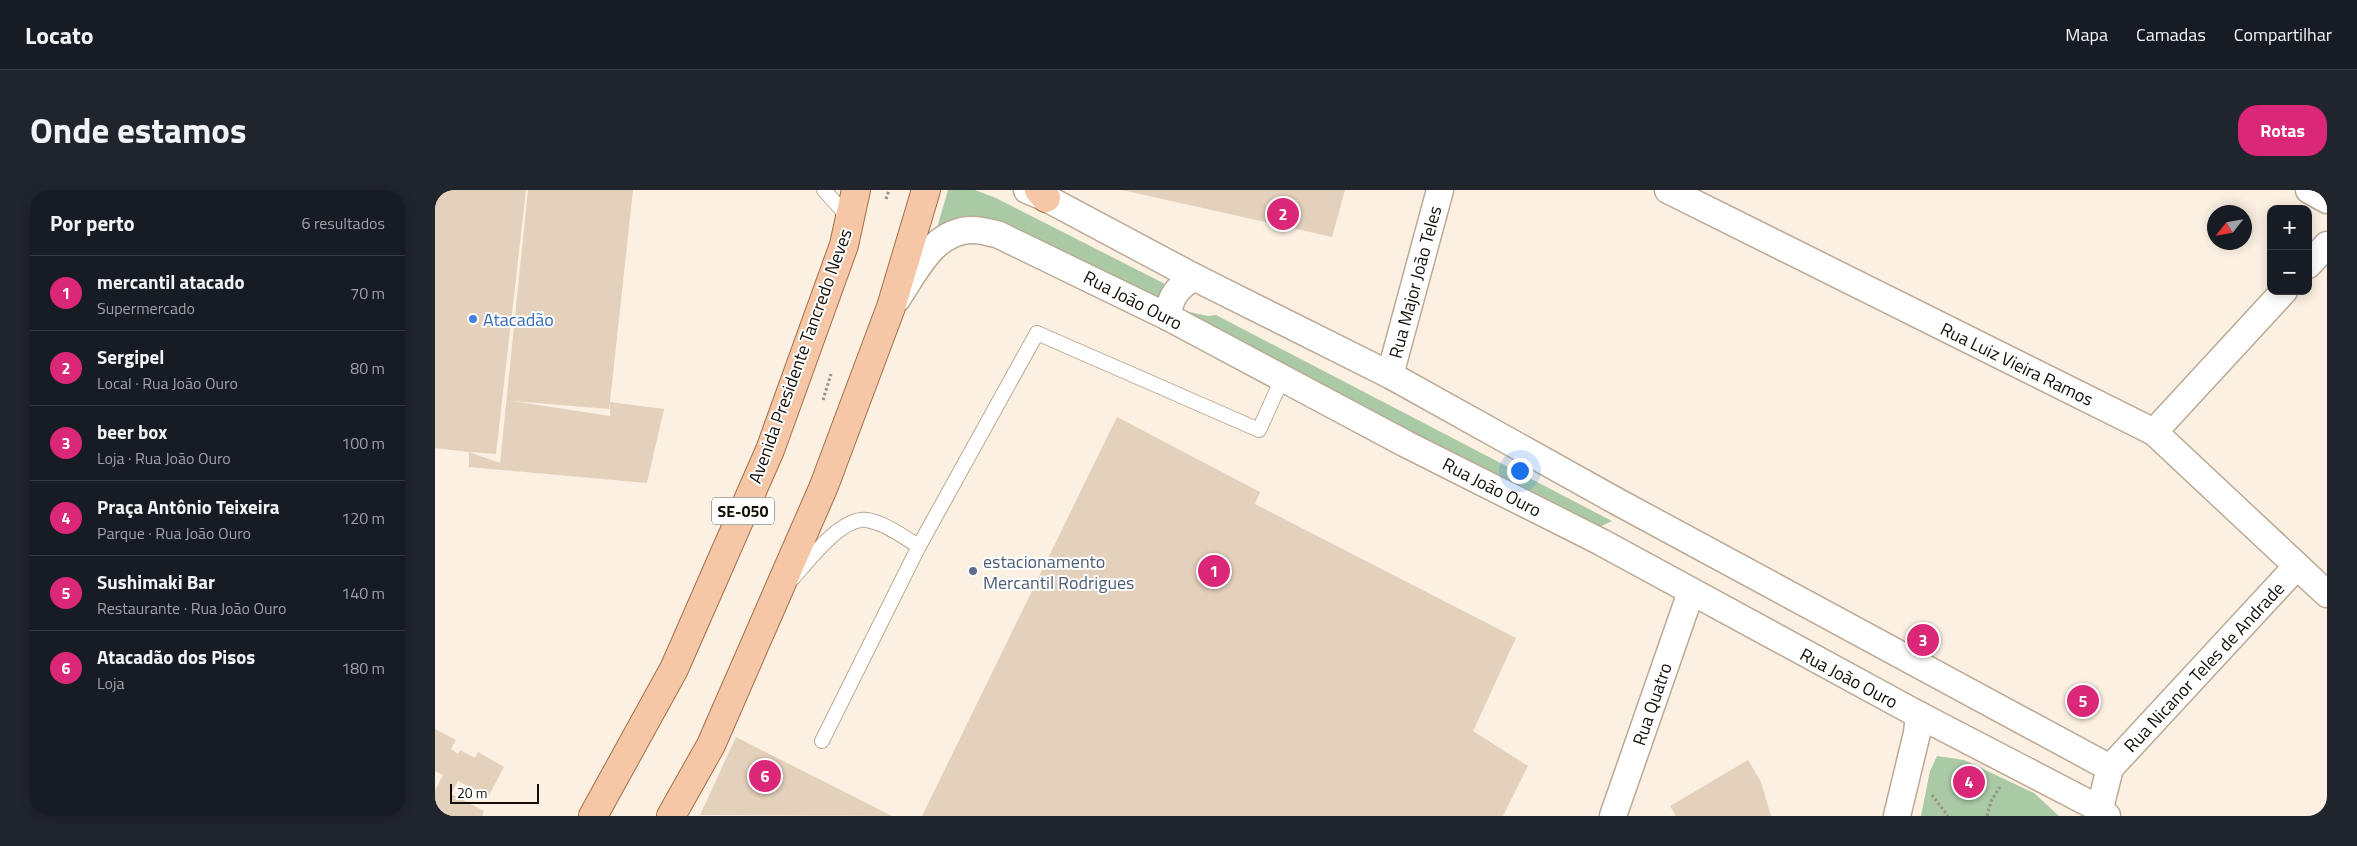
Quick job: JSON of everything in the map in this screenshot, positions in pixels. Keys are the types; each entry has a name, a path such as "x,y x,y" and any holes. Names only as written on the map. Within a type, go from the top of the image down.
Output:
{"main road":[{"name":"Avenida Presidente Tancredo Neves","path":"593,816 673,669 770,450 841,254 856,190"},
{"path":"671,816 711,745 824,486 891,307 926,190"}],"street":[{"name":"Rua Major João Teles","path":"1390,375 1440,190"},
{"name":"Rua Luiz Vieira Ramos","path":"1668,190 2154,432 2327,594"},
{"path":"2309,190 2327,200"},
{"path":"1038,193 1194,277 1390,375 1618,502 2110,768 2102,814"},
{"name":"Rua João Ouro","path":"891,307 931,248 943,238 958,232 975,230 997,234 1168,317 1405,444 1601,542 2102,814"},
{"path":"2312,261 2327,244"},
{"path":"1168,317 1168,305 1172,297 1183,284 1194,277"},
{"path":"2154,432 2280,295"},
{"path":"1601,542 1617,532 1621,526 1622,518 1618,502"},
{"name":"Rua Nicanor Teles de Andrade","path":"2110,768 2297,566"},
{"name":"Rua Quatro","path":"1613,816 1691,592"},
{"path":"1897,816 1917,733 1919,715"}],"lane":[{"path":"824,190 849,219"},
{"path":"822,741 919,546 1037,333 1259,430 1283,377"},
{"path":"775,597 832,537 848,523 855,520 874,522 919,546"}],"green space":[{"path":"948,190 975,190 996,198 1171,287 1159,310 986,219 937,228"},
{"path":"1184,311 1208,316 1216,315 1612,521 1593,530"},
{"path":"1937,756 1964,760 2034,793 2059,816 1921,816 1930,771"}],"building":[{"name":"Atacadão","path":"435,190 526,190 496,454 435,448"},
{"path":"528,190 633,190 610,402 664,409 647,483 469,467 469,452 500,463","holes":["512,401 609,409 610,402 610,416"]},
{"path":"1122,190 1345,190 1332,237"},
{"path":"1117,417 1260,492 1255,504 1516,638 1473,731 1528,766 1503,816 922,816"},
{"path":"435,729 456,740 451,749 458,754 460,750 475,758 478,752 504,767 488,797 458,781 451,794 484,811 482,816 435,816 435,790 443,775 435,771"},
{"path":"736,737 892,816 700,815"},
{"path":"1748,760 1761,782 1771,816 1676,816 1670,806"}],"place":[{"name":"Sergipel","path":"1283,214"},
{"name":"Atacadão","path":"473,319"},
{"name":"estacionamento Mercantil Rodrigues","path":"973,571"},
{"name":"mercantil atacado","path":"1214,571"},
{"name":"beer box","path":"1923,640"},
{"name":"Sushimaki Bar","path":"2083,701"},
{"name":"Atacadão dos Pisos","path":"765,776"},
{"name":"Praça Antônio Teixeira","path":"1969,782"}]}
